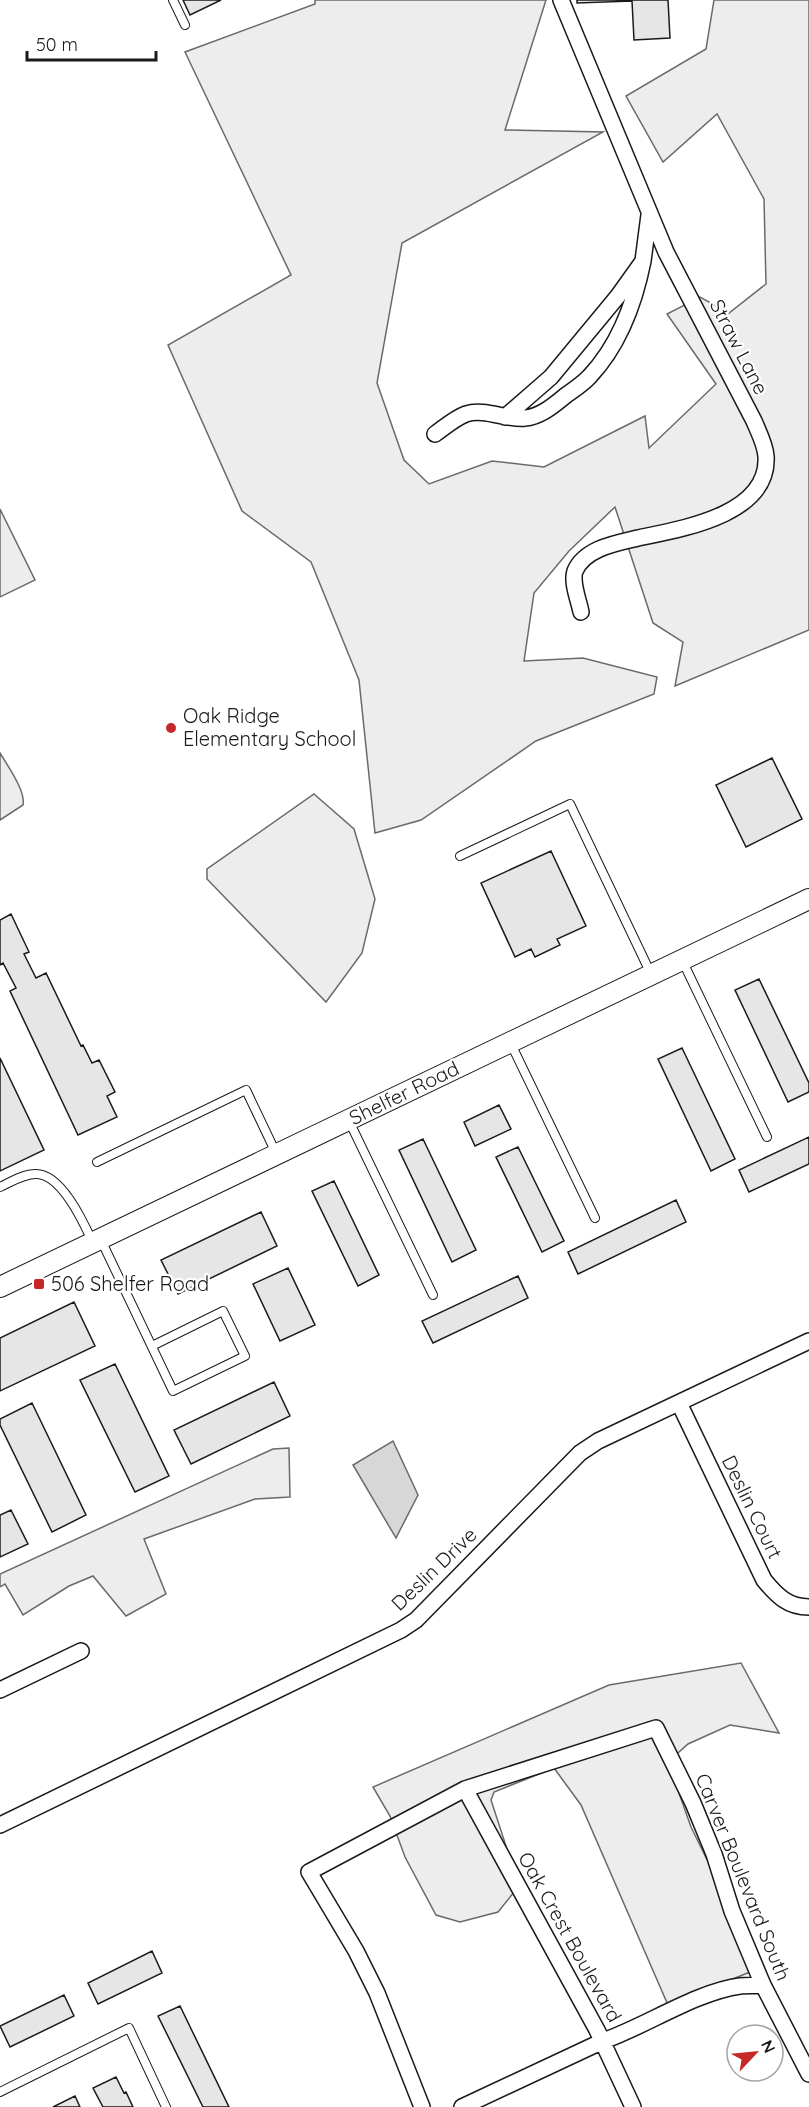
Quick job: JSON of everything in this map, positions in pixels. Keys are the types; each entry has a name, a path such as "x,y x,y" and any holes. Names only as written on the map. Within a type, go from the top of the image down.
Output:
{"street":[{"name":"Straw Lane","path":"561,0 649,215 754,421 766,456 765,471 760,485 750,498 738,507 681,529 611,544 595,551 575,571 574,579 581,612"},
{"path":"435,434 467,414 482,413 524,418 534,416 558,403 590,376 610,349 638,289 649,215"},
{"path":"505,417 551,378 618,296 643,261"},
{"name":"Shelfer Road","path":"0,1287 809,899"},
{"name":"Deslin Drive","path":"0,1825 401,1630 416,1620 580,1453 598,1441 809,1341"},
{"name":"Deslin Court","path":"679,1403 764,1580 785,1602 799,1607 809,1607"},
{"path":"0,1690 81,1651"},
{"name":"Carver Boulevard South","path":"465,1789 656,1728 693,1803 714,1854 732,1911 763,1985 809,2074"},
{"path":"422,2107 377,1993 356,1951 309,1872 465,1789"},
{"name":"Oak Crest Boulevard","path":"465,1789 603,2041 633,2107"},
{"path":"462,2107 603,2041 716,1993 740,1986 763,1985"}],"lane":[{"path":"173,0 185,25"},
{"path":"460,856 570,804 651,975"},
{"path":"682,960 767,1137"},
{"path":"511,1042 595,1218"},
{"path":"97,1162 246,1090 277,1154"},
{"path":"349,1120 433,1295"},
{"path":"0,1187 19,1178 37,1174 51,1180 62,1190 97,1240 173,1391 245,1356 224,1311 152,1346"},
{"path":"0,2092 129,2028 166,2107"}],"shaded area":[{"path":"315,0 546,0 505,130 603,132 402,243 377,383 404,460 429,484 492,461 544,467 645,416 649,448 716,384 667,314 700,297 729,313 766,284 764,199 717,114 663,162 626,96 706,49 714,0 809,0 809,630 675,686 683,642 653,623 615,507 569,551 534,593 524,661 583,658 657,677 654,694 536,741 421,820 375,833 359,680 311,562 242,511 168,345 291,275 185,52 315,4"},
{"path":"0,509 35,580 0,597"},
{"path":"0,753 22,793 23,805 0,820"},
{"path":"314,794 354,829 375,899 362,953 326,1002 207,879 207,869"},
{"path":"393,1441 418,1495 396,1538 353,1465"},
{"path":"289,1448 290,1497 255,1499 144,1539 166,1594 126,1616 93,1576 69,1586 23,1615 5,1584 0,1587 0,1574 273,1449"},
{"path":"741,1663 779,1733 730,1725 688,1744 668,1762 691,1827 760,1968 668,2005 581,1805 554,1768 494,1792 491,1800 519,1886 498,1912 460,1922 436,1915 405,1857 390,1816 373,1787 609,1685"}],"building":[{"path":"183,0 221,0 190,15"},
{"path":"577,0 668,0 670,38 634,40 632,1 577,3"},
{"path":"772,758 802,819 746,847 716,785"},
{"path":"551,851 586,926 557,939 560,945 535,957 531,949 515,957 481,883"},
{"path":"11,914 29,952 24,954 36,978 46,973 81,1046 83,1045 92,1063 99,1060 115,1092 107,1096 117,1117 78,1135 10,991 16,988 3,963 0,965 0,920"},
{"path":"759,979 809,1083 809,1092 788,1102 735,990"},
{"path":"682,1048 735,1159 711,1171 658,1059"},
{"path":"0,1058 44,1150 0,1171"},
{"path":"499,1105 511,1129 475,1146 464,1122"},
{"path":"809,1137 809,1164 749,1192 739,1170"},
{"path":"423,1139 476,1250 452,1262 399,1150"},
{"path":"518,1147 564,1241 542,1252 496,1157"},
{"path":"334,1181 379,1275 358,1286 312,1191"},
{"path":"676,1200 686,1222 578,1274 568,1252"},
{"path":"261,1212 277,1246 178,1294 161,1260"},
{"path":"288,1268 315,1325 280,1341 253,1284"},
{"path":"518,1276 528,1298 433,1343 422,1321"},
{"path":"74,1302 95,1346 0,1391 0,1338"},
{"path":"115,1364 169,1476 135,1492 80,1380"},
{"path":"274,1382 290,1416 191,1464 174,1430"},
{"path":"32,1403 86,1515 52,1532 0,1425 0,1419"},
{"path":"11,1510 28,1544 0,1557 0,1515"},
{"path":"152,1951 162,1973 98,2004 88,1983"},
{"path":"64,1995 74,2016 10,2047 0,2026"},
{"path":"180,2006 229,2107 203,2107 158,2016"},
{"path":"116,2077 133,2107 103,2107 93,2088"},
{"path":"75,2096 80,2107 53,2107"}],"place":[{"name":"Oak Ridge Elementary School","path":"171,728"},
{"name":"506 Shelfer Road","path":"39,1284"}]}
